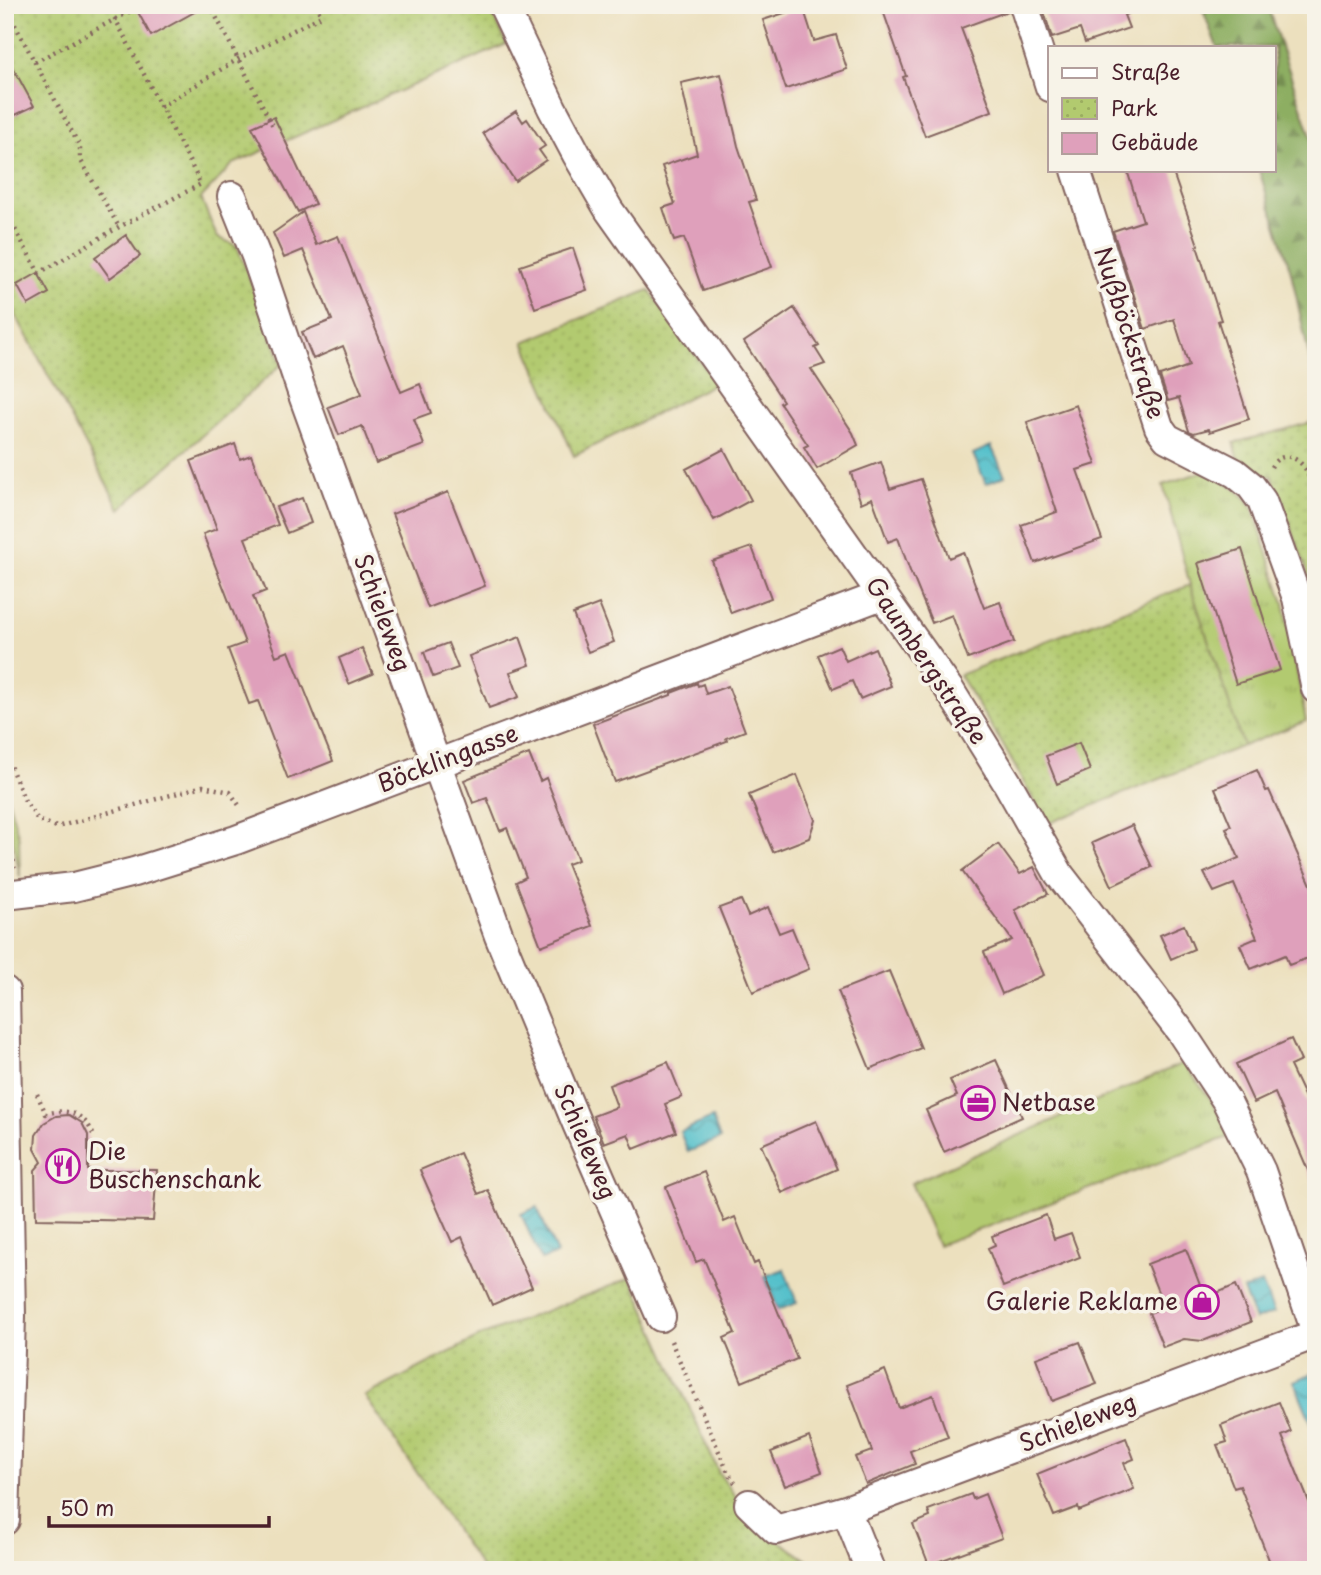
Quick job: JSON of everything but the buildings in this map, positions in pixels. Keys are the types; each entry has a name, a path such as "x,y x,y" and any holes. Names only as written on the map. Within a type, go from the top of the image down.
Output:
{"street":[{"name":"Gaumbergstraße","path":"503,5 558,120 609,210 949,689 1008,784 1059,874 1181,1032 1226,1100 1261,1171 1316,1333"},
{"path":"1024,5 1048,81"},
{"name":"Nußböckstraße","path":"1077,172 1159,427 1167,438 1235,473 1251,486 1262,501 1297,598 1316,689"},
{"name":"Schieleweg","path":"232,196 256,256 499,936 661,1317"},
{"name":"Böcklingasse","path":"11,894 74,887 147,868 250,835 882,595"},
{"path":"5,991 11,1316 5,1520"},
{"name":"Schieleweg","path":"750,1504 776,1530 846,1510 1316,1333"},
{"path":"846,1510 870,1570"}],"path":[{"path":"5,211 39,273 201,184 108,5"},
{"path":"35,62 142,5"},
{"path":"210,5 273,126"},
{"path":"160,107 238,59 321,16 316,5"},
{"path":"5,6 80,147 80,159 119,227"},
{"path":"1269,475 1271,465 1278,458 1282,456 1294,459 1305,469 1316,503"},
{"path":"5,754 25,801 37,820 57,827 203,786 230,792 240,806 250,835"},
{"path":"5,819 15,868 11,894"},
{"path":"35,1086 46,1114 55,1111 77,1114 91,1128 94,1137"},
{"path":"661,1317 727,1470 750,1504"}],"green space":[{"path":"5,5 488,5 507,44 233,164 201,198 217,237 237,246 282,364 120,509 5,295"},
{"path":"1201,5 1267,5 1316,151 1316,389 1291,272 1260,172 1276,172 1276,46 1217,46"},
{"path":"649,290 716,383 574,456 524,342"},
{"path":"1316,421 1316,595 1272,476 1262,476 1240,463 1234,443"},
{"path":"1201,472 1215,476 1229,485 1252,506 1284,603 1306,721 1243,746 1190,585 1163,485"},
{"path":"1190,585 1243,746 1047,824 1003,745 959,675"},
{"path":"5,787 19,838 20,877 5,807"},
{"path":"1183,1063 1211,1100 1231,1136 938,1245 911,1183"},
{"path":"631,1278 719,1473 743,1507 772,1536 818,1570 483,1570 365,1396 481,1336"}],"water":[{"path":"991,446 1005,476 986,484 973,454"},
{"path":"712,1118 720,1139 688,1152 680,1132"},
{"path":"537,1207 557,1254 541,1260 521,1214"},
{"path":"784,1269 797,1303 778,1310 765,1276"},
{"path":"1262,1283 1274,1313 1255,1320 1243,1290"},
{"path":"1313,1373 1316,1378 1316,1434 1294,1381"}],"place":[{"name":"Netbase","path":"978,1103"},
{"name":"Die Buschenschank","path":"63,1166"},
{"name":"Galerie Reklame","path":"1202,1302"}]}
